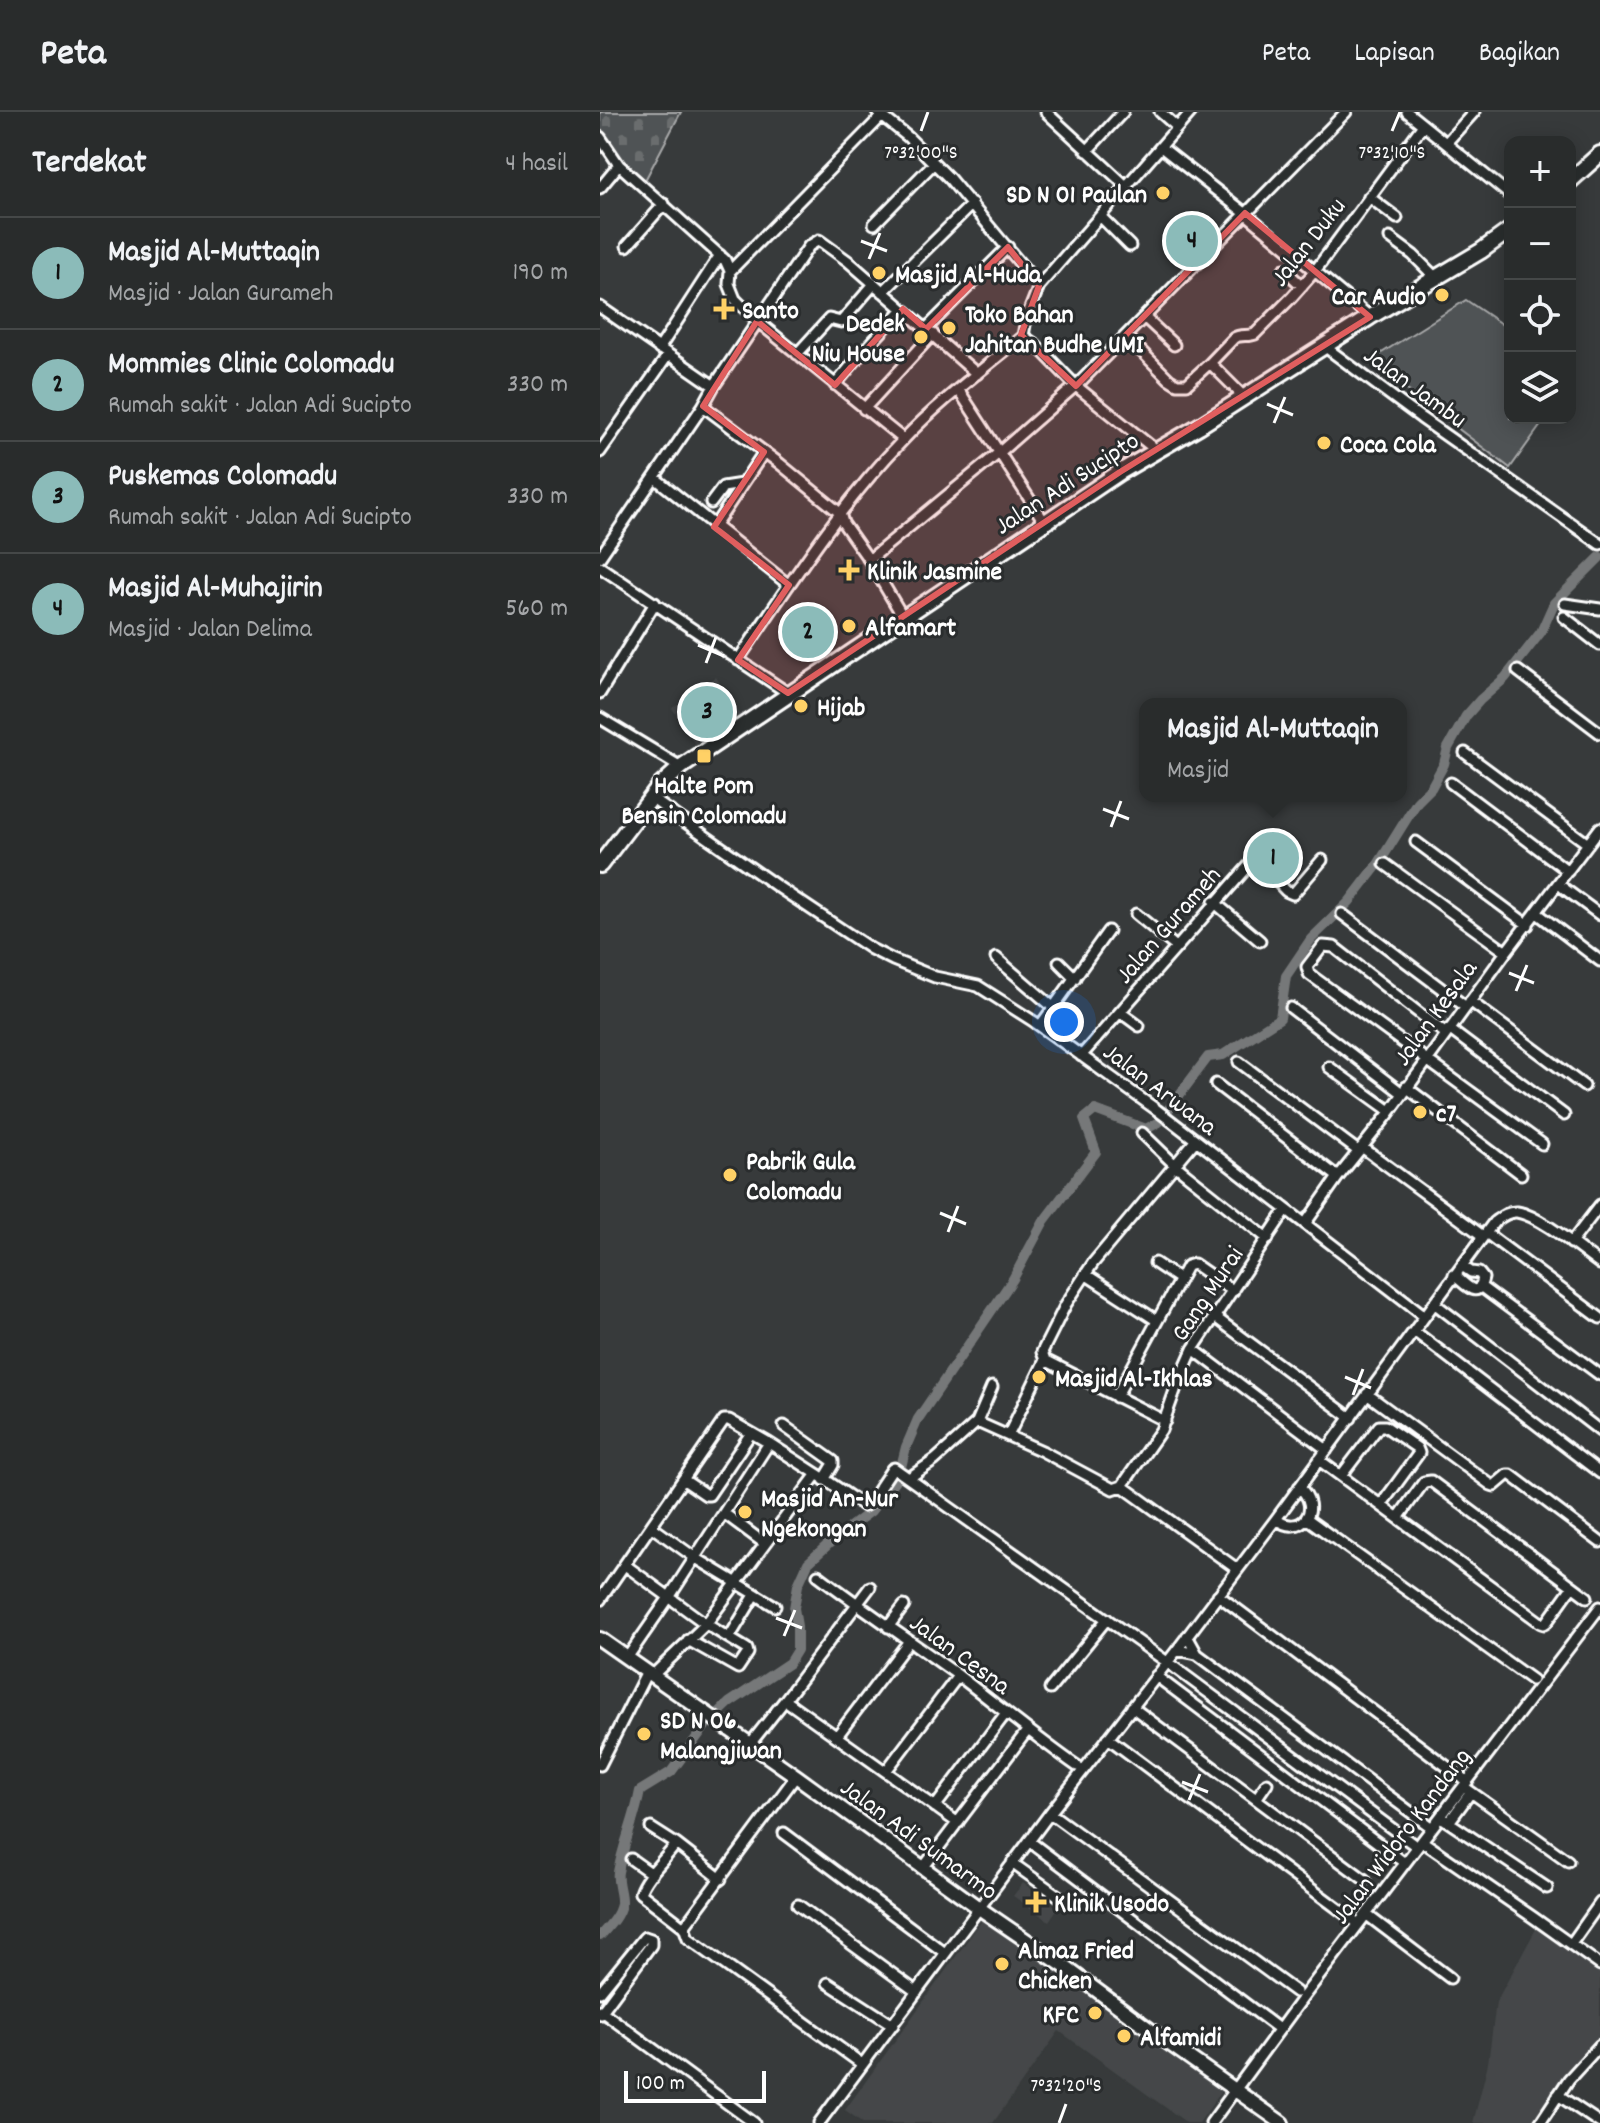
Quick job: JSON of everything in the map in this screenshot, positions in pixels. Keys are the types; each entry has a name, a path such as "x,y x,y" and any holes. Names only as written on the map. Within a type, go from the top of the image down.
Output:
{"highway":[{"path":"1576,176 1600,154"},
{"name":"Jalan Adi Sucipto","path":"600,865 660,786 681,767 1120,472 1504,234"}],"main road":[{"name":"Jalan Adi Sumarmo","path":"600,1639 1282,2123"}],"street":[{"path":"1087,151 1123,112"},
{"path":"1160,112 1177,127"},
{"path":"738,660 840,513 903,439 1023,336 1039,286 1191,112"},
{"path":"869,560 1076,386 1346,112"},
{"path":"1407,112 1504,190"},
{"path":"1446,143 1474,112"},
{"path":"730,271 879,114 934,163 1039,286"},
{"path":"1052,114 1126,186"},
{"name":"Jalan Duku","path":"1126,336 1169,379 1177,384 1187,384 1230,340 1238,336 1249,337 1263,327 1302,286 1423,125"},
{"path":"602,144 619,165 720,255 730,271 729,284 735,299 757,321 903,439"},
{"path":"1161,147 1370,317"},
{"path":"874,224 934,163"},
{"path":"600,188 619,165"},
{"path":"1369,197 1397,218"},
{"path":"627,246 664,204"},
{"path":"883,292 972,204"},
{"path":"1100,216 1130,246"},
{"path":"1390,238 1436,278"},
{"path":"600,557 757,321 815,241 822,240 977,374"},
{"path":"864,409 930,331 1008,247"},
{"path":"600,452 664,352 720,255"},
{"path":"1284,269 1302,286"},
{"path":"797,354 829,319 841,322 874,284"},
{"path":"600,307 714,386"},
{"path":"835,385 903,309"},
{"path":"1144,317 1174,345"},
{"path":"1023,336 1076,386 1157,451"},
{"name":"Jalan Jambu","path":"1324,346 1598,542"},
{"path":"1210,363 1244,397"},
{"path":"958,389 1045,523"},
{"path":"703,406 840,513 843,523 903,617"},
{"path":"714,527 764,452"},
{"path":"655,478 789,585"},
{"path":"711,503 723,487 742,484"},
{"path":"600,567 788,693"},
{"path":"600,693 655,603"},
{"path":"1565,604 1600,609"},
{"path":"1564,617 1600,645"},
{"path":"1518,671 1600,733"},
{"path":"600,718 681,767"},
{"path":"1465,753 1588,844"},
{"path":"1451,783 1568,871"},
{"name":"Jalan Arwana","path":"651,798 871,949 935,977 978,986 1040,1026 1157,1110 1425,1316"},
{"name":"Jalan Kesala","path":"1305,1224 1600,828"},
{"path":"1416,842 1528,925"},
{"name":"Jalan Gurameh","path":"1081,1056 1253,861 1259,862 1286,891 1293,894 1322,860"},
{"path":"1385,864 1506,952"},
{"path":"1558,884 1600,915"},
{"path":"1214,902 1260,941"},
{"path":"1537,913 1600,961"},
{"path":"1136,914 1176,947"},
{"path":"1342,914 1584,1086"},
{"path":"1040,1026 1108,931"},
{"path":"1542,1144 1309,974 1309,964 1323,946 1334,947 1564,1115"},
{"path":"996,958 1054,1008"},
{"path":"1059,962 1075,978"},
{"path":"1291,1008 1521,1174"},
{"path":"1120,1012 1139,1026"},
{"path":"1239,1062 1600,1318"},
{"path":"1329,1067 1390,1111"},
{"path":"1216,1084 1338,1177"},
{"path":"1142,1133 1175,1165 1268,1239"},
{"path":"1165,1421 1045,1360 1042,1352 1085,1274 1195,1141"},
{"path":"1571,1243 1600,1205"},
{"name":"Gang Murai","path":"1122,1486 1165,1421 1193,1349 1286,1210"},
{"path":"819,2123 1012,1863 1276,1519 1484,1234 1501,1217 1517,1212 1546,1226 1600,1264"},
{"path":"1155,1263 1179,1279"},
{"path":"1116,1397 1187,1266 1194,1264 1233,1291"},
{"path":"1454,1275 1468,1288 1473,1290 1480,1286 1483,1278 1479,1273 1462,1266"},
{"path":"1085,1274 1156,1320"},
{"path":"1480,1286 1600,1375"},
{"path":"1434,1303 1600,1431"},
{"path":"1219,1320 1351,1418"},
{"path":"1414,1331 1600,1473"},
{"path":"1193,1349 1327,1450"},
{"path":"1008,1436 1045,1360"},
{"path":"908,1477 935,1460 977,1422 992,1387"},
{"path":"1367,1394 1491,1485 1511,1475 1600,1542"},
{"path":"600,1600 724,1420 769,1443 860,1505 870,1502 894,1468 1420,1844 1600,1965"},
{"path":"977,1422 1042,1451 1100,1484 1113,1489 1122,1486 1237,1569"},
{"path":"1341,1476 1381,1425 1417,1448 1419,1453 1381,1505"},
{"path":"600,1765 650,1674 706,1624 764,1543 833,1465 833,1461 784,1426"},
{"path":"684,1480 709,1495 751,1433"},
{"path":"627,1658 725,1514 769,1443"},
{"path":"1319,1460 1541,1623 1547,1622 1572,1587"},
{"path":"1398,1518 1424,1482 1431,1481 1587,1597"},
{"path":"1276,1519 1293,1526 1306,1518 1311,1503 1299,1487"},
{"path":"725,1514 764,1543"},
{"path":"1306,1518 1532,1680"},
{"path":"652,1527 694,1557 775,1606"},
{"path":"625,1565 748,1651 739,1668 688,1640"},
{"name":"Jalan Cesna","path":"818,1575 1077,1766"},
{"path":"750,1744 870,1587"},
{"path":"729,1638 755,1595"},
{"path":"1218,1595 1568,1861"},
{"path":"888,1627 904,1606"},
{"name":"Jalan Widoro Kandang","path":"1211,2123 1420,1844 1445,1820 1600,1607"},
{"path":"1050,1689 1107,1619"},
{"path":"1187,1636 1197,1654 1428,1825"},
{"path":"837,1736 909,1641"},
{"path":"1177,1650 1197,1654"},
{"path":"886,1771 958,1676"},
{"path":"1156,1676 1402,1861"},
{"path":"785,1700 958,1823"},
{"path":"1132,1707 1365,1880"},
{"path":"935,1807 1006,1713"},
{"path":"923,1868 1027,1731"},
{"path":"1108,1738 1356,1922"},
{"path":"684,1927 796,1776"},
{"path":"1256,1799 1267,1783"},
{"path":"1050,1813 1296,1992"},
{"path":"1445,1820 1547,1888"},
{"path":"651,1828 721,1879"},
{"path":"784,1833 945,1953"},
{"path":"1029,1841 1275,2026"},
{"path":"676,1844 640,1893 684,1927 688,1938 862,2064"},
{"path":"631,1859 652,1874"},
{"path":"1012,1863 1060,1897"},
{"path":"1571,1944 1600,1903"},
{"path":"798,1905 917,1992"},
{"path":"1367,1915 1450,1978"},
{"path":"600,1992 643,1939 651,1939 651,1945 601,2012 754,2123"},
{"path":"828,1983 893,2025"},
{"path":"1540,2123 1569,2079 1600,2045"},
{"path":"1558,2095 1600,2123"}],"highlighted area":[{"path":"1245,213 1370,317 1120,472 788,693 738,660 789,585 714,527 764,452 703,406 757,321 835,385 903,309 926,329 1008,247 1039,286 1021,335 1076,386"}],"shaded area":[{"path":"716,677 742,717 696,746 672,708"},
{"name":"Klinik Usodo","path":"1023,1883 1058,1908 1049,1921 1013,1896"},
{"path":"985,1916 1224,2088 1199,2123 1187,2123 1059,2031 993,2123 863,2123 845,2110"},
{"path":"1537,1927 1600,1967 1600,2038 1566,2072 1535,2123 1473,2123 1488,2063 1496,2002"}],"green space":[{"path":"600,112 681,112 643,184 617,158 600,130"},
{"path":"1466,300 1504,326 1504,424 1542,424 1510,468 1369,361"}],"waterway":[{"path":"600,1936 620,1908 618,1872 640,1791 671,1772 706,1725 729,1703 789,1663 797,1650 794,1608 798,1585 808,1563 871,1511 899,1475 918,1419 1013,1279 1044,1221 1096,1152 1084,1119 1095,1110 1146,1129 1159,1122 1208,1057 1223,1055 1280,1018 1286,976 1311,939 1349,902 1379,863 1417,802 1431,788 1466,716 1505,678 1541,632 1554,603 1600,557"}],"place":[{"name":"SD N 01 Paulan","path":"1163,193"},
{"name":"Masjid Al-Muhajirin","path":"1192,241"},
{"name":"Masjid Al-Huda","path":"879,273"},
{"name":"Car Audio","path":"1442,295"},
{"name":"Santo","path":"724,309"},
{"name":"Toko Bahan Jahitan Budhe UMI","path":"949,328"},
{"name":"Dedek Niu House","path":"921,337"},
{"name":"Coca Cola","path":"1324,443"},
{"name":"Klinik Jasmine","path":"849,570"},
{"name":"Alfamart","path":"849,626"},
{"name":"Mommies Clinic Colomadu","path":"808,632"},
{"name":"Hijab","path":"801,706"},
{"name":"Puskemas Colomadu","path":"707,712"},
{"name":"Halte Pom Bensin Colomadu","path":"704,756"},
{"name":"Masjid Al-Muttaqin","path":"1273,858"},
{"name":"c7","path":"1420,1112"},
{"name":"Pabrik Gula Colomadu","path":"730,1175"},
{"name":"Masjid Al-Ikhlas","path":"1039,1377"},
{"name":"Masjid An-Nur Ngekongan","path":"745,1512"},
{"name":"SD N 06 Malangjiwan","path":"644,1734"},
{"name":"Klinik Usodo","path":"1036,1902"},
{"name":"Almaz Fried Chicken","path":"1002,1964"},
{"name":"KFC","path":"1095,2013"},
{"name":"Alfamidi","path":"1124,2036"}]}
